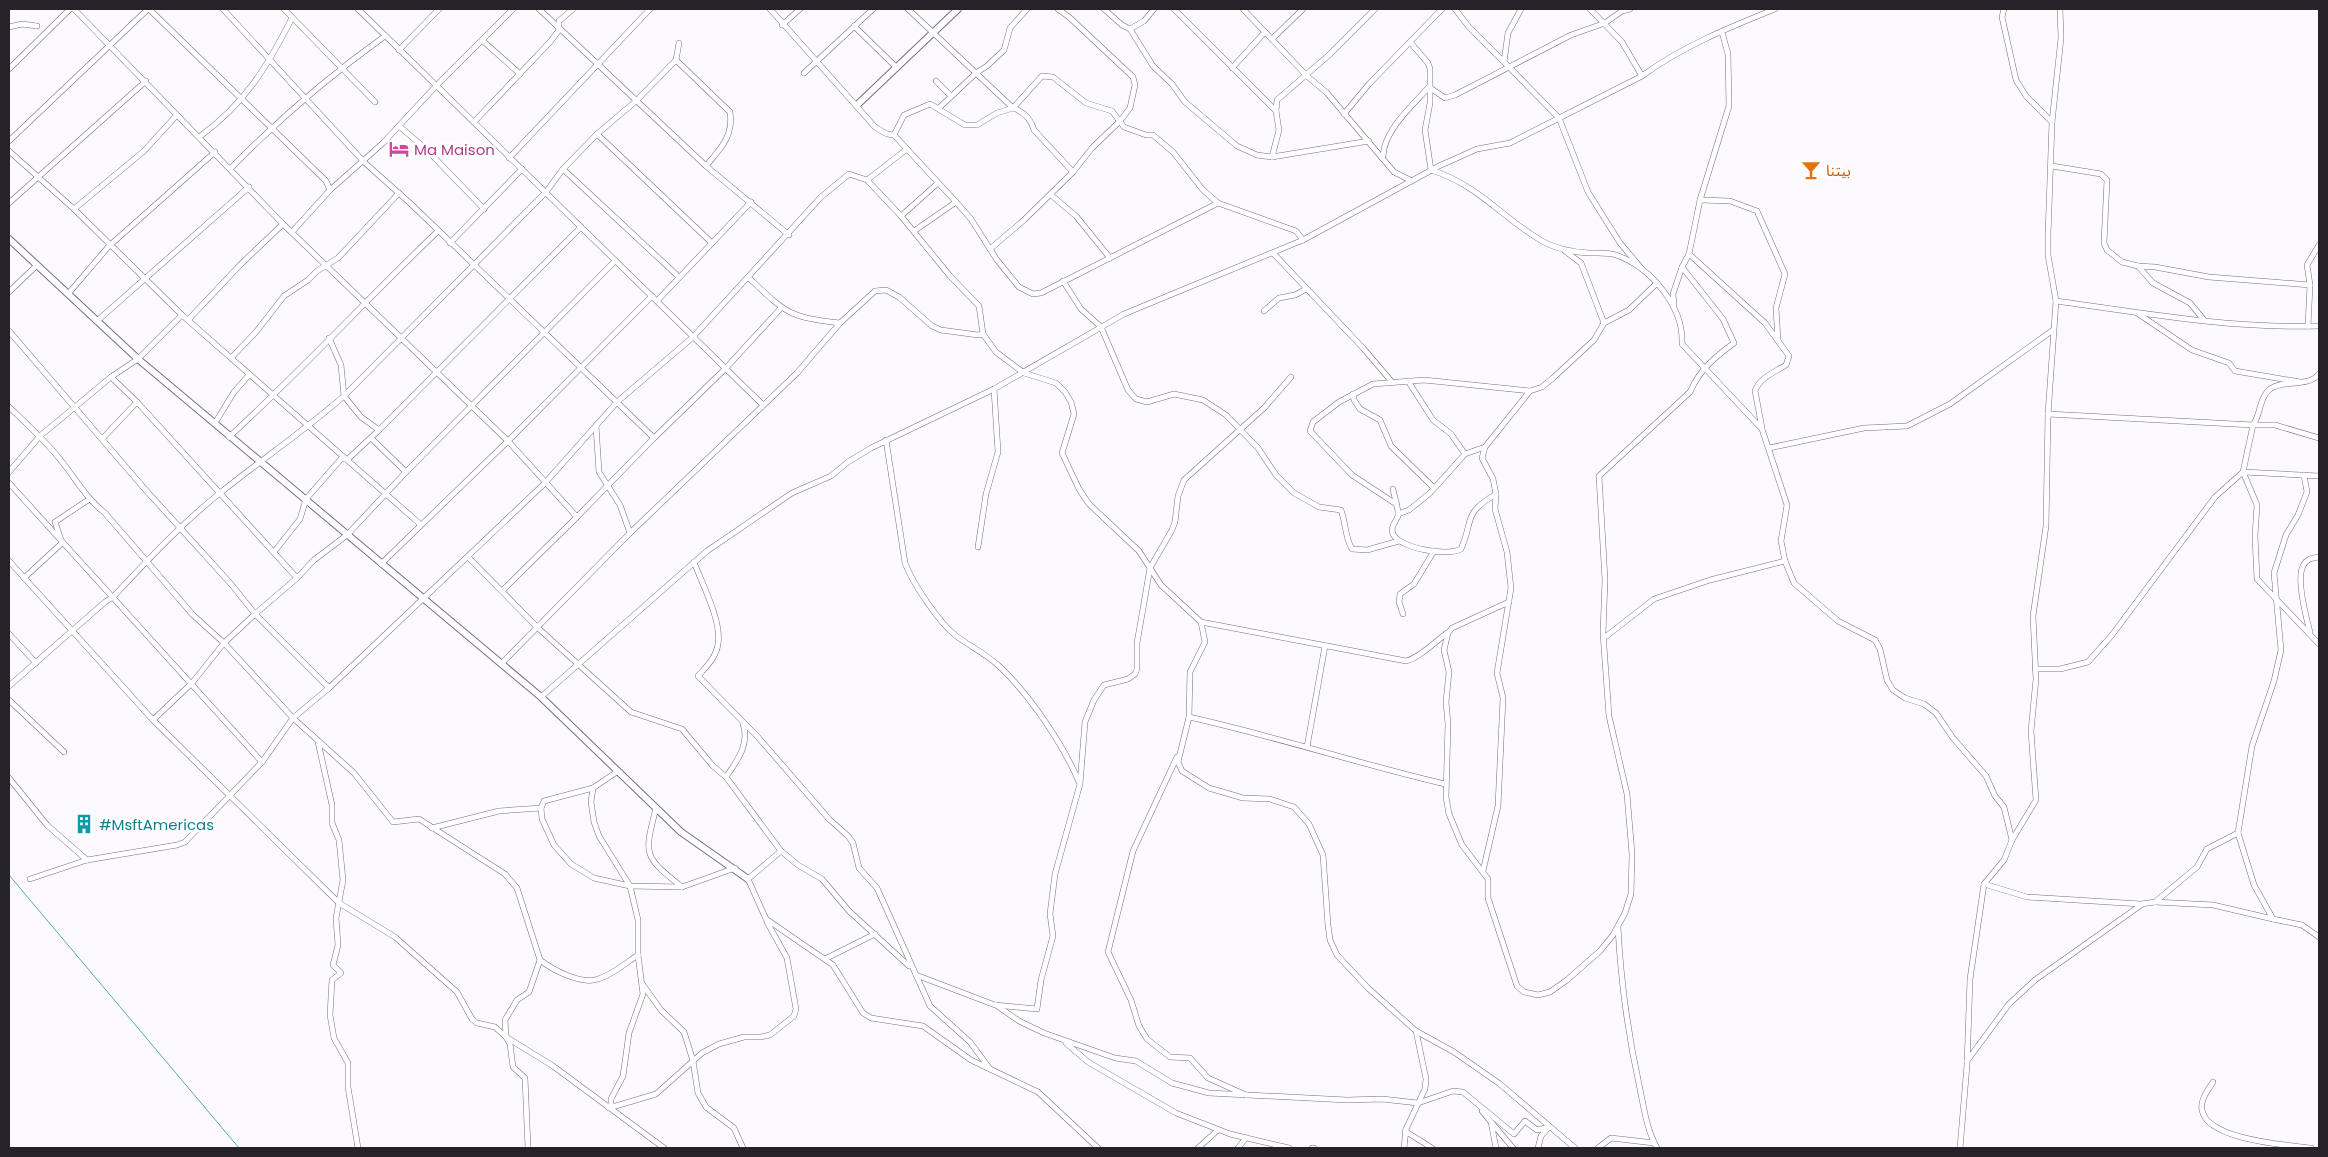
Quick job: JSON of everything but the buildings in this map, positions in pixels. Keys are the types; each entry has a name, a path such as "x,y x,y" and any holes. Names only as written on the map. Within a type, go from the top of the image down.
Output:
{"street":[{"path":"9,69 70,9"},
{"path":"74,9 283,224 508,441 545,484 577,517"},
{"path":"9,141 148,9 326,181 330,190"},
{"path":"223,9 364,162 399,193 654,438"},
{"path":"284,9 375,102"},
{"path":"358,9 762,404"},
{"path":"363,14 368,9"},
{"path":"399,50 439,9"},
{"path":"292,232 330,190 364,162 513,9"},
{"path":"539,9 559,30 706,166 789,235"},
{"path":"474,122 550,42 559,30 559,21 573,9"},
{"path":"509,158 650,9"},
{"path":"770,9 782,25 857,105 875,127 887,134 894,135 908,149 971,219 990,249 1019,287 1027,292 1041,293 1218,203"},
{"path":"782,25 800,9"},
{"path":"804,73 873,9"},
{"path":"908,9 931,33 1013,108 1021,110 1032,122 1034,130 1073,172"},
{"path":"857,105 958,9"},
{"path":"939,108 1004,50 1010,28 1027,9"},
{"path":"990,249 1051,195 1130,108 1135,85 1133,77 1058,9"},
{"path":"1104,9 1122,25 1130,29 1153,66 1172,84 1184,102 1237,146 1257,155 1272,157 1369,141"},
{"path":"1130,29 1144,21 1154,9"},
{"path":"1174,9 1276,111"},
{"path":"1243,9 1307,76 1327,93 1383,156 1394,172 1412,180"},
{"path":"1272,39 1302,9"},
{"path":"1272,157 1279,130 1276,111 1277,100 1307,76 1375,9"},
{"path":"1344,114 1369,84 1442,9"},
{"path":"1455,9 1469,27 1559,118 1588,192 1620,243 1669,298 1682,334 1682,344 1762,429"},
{"path":"1504,62 1508,33 1521,9"},
{"path":"1590,9 1622,42 1642,76"},
{"path":"1429,87 1445,98 1455,95 1571,35 1605,23 1622,11 1630,9"},
{"path":"541,697 694,562 754,517 792,493 831,476 848,462 886,440 994,389 1054,352 1154,300 1206,281 1303,240 1431,170 1477,149 1510,143 1642,76 1661,62 1775,9"},
{"path":"2004,9 2002,18 2016,80 2026,96 2052,122"},
{"path":"1960,1148 1967,1062 1970,979 1984,884 2004,860 2012,840 2036,800 2031,731 2036,669 2033,616 2046,526 2048,414 2056,302 2048,241 2052,122 2061,38 2060,9"},
{"path":"199,137 241,100 270,62 292,18"},
{"path":"9,27 18,24 37,26"},
{"path":"854,26 896,67"},
{"path":"1232,68 1265,32"},
{"path":"1674,309 1673,294 1682,267 1689,254 1700,200 1729,106 1728,54 1722,32"},
{"path":"230,169 270,128 304,98 385,36"},
{"path":"483,41 520,74"},
{"path":"1410,42 1429,64 1430,103 1425,130 1431,170"},
{"path":"9,686 72,630 113,597 180,528 219,494 310,427 344,396 472,264 546,192 563,170 597,134 636,101 676,60 679,43"},
{"path":"676,60 730,112 732,122 729,137 706,166"},
{"path":"894,135 904,115 930,104 965,124 977,125 997,113 1013,108 1042,76 1047,75 1053,77 1086,103 1112,111 1131,131 1153,135 1173,152 1203,190 1218,203 1296,231 1303,240"},
{"path":"9,204 146,81"},
{"path":"936,81 951,96"},
{"path":"1383,156 1383,148 1390,135 1429,87"},
{"path":"74,209 144,151 176,116"},
{"path":"398,126 426,149 484,209"},
{"path":"597,134 712,243"},
{"path":"867,180 908,149"},
{"path":"9,151 74,209 109,246 182,315 273,397 386,492 420,524"},
{"path":"68,294 109,246 215,152"},
{"path":"2052,166 2100,174 2107,180 2104,242 2107,250 2122,262 2138,266 2155,266 2209,277 2310,285"},
{"path":"450,243 522,170"},
{"path":"563,170 680,277"},
{"path":"1431,170 1467,185 1536,237 1563,250 1581,263 1604,323"},
{"path":"30,879 87,860 181,844 229,798 262,762 293,718 329,688 545,484 617,402 693,336 789,235 821,198 849,174 867,180 914,231 950,276 979,306 983,334 996,352 1024,372 1056,383 1065,392 1071,402 1074,414 1062,448 1066,464 1089,504 1132,544 1161,585 1201,622 1246,628 1325,646 1406,661 1416,658 1425,648 1448,633 1452,628 1509,602"},
{"path":"901,216 938,183"},
{"path":"97,322 249,187"},
{"path":"231,358 256,332 284,296 308,280 325,265 338,258 399,193"},
{"path":"1051,195 1076,216 1110,258"},
{"path":"1700,200 1730,201 1757,211 1785,274 1776,308 1778,342"},
{"path":"656,301 751,202"},
{"path":"914,231 956,202"},
{"path":"188,320 240,265 283,224"},
{"path":"274,552 300,519 306,499 341,459 348,459 371,438 581,227"},
{"path":"229,437 273,397 364,302 438,231"},
{"path":"9,239 138,359 541,697 681,832 748,879 766,920 787,958 796,1012 784,1025 770,1035 728,1040 702,1053 656,1094 610,1107"},
{"path":"2308,326 2310,285 2307,265 2319,245"},
{"path":"1563,250 1614,254 1646,273"},
{"path":"1274,253 1363,348 1392,382"},
{"path":"1689,254 1765,323 1789,356 1786,365 1760,382 1755,391 1762,429 1787,505 1781,541 1785,561 1794,583 1807,592 1838,622 1875,640 1880,649 1887,680 1893,690 1905,698 1924,704 1936,712 1953,738 1986,776 1995,796 2004,807 2012,840"},
{"path":"153,720 192,683 224,643 254,614 297,578 314,560 347,535 386,492 615,261"},
{"path":"9,292 37,265"},
{"path":"2138,266 2153,283 2190,303 2204,321"},
{"path":"1448,633 1444,650 1449,672 1446,702 1448,741 1445,784 1449,814 1465,850 1489,881 1488,898 1517,986 1524,992 1543,994 1567,980 1600,951 1618,926 1631,894 1632,854 1628,794 1608,716 1604,638 1605,580 1599,476 1690,392 1695,378 1734,343 1723,319 1682,267"},
{"path":"749,278 781,308 806,319 840,323"},
{"path":"1063,281 1081,309 1101,328 1128,390 1136,400 1147,402 1174,394 1203,400 1226,415 1258,448 1276,475 1294,493 1319,507 1341,510 1346,523 1346,539 1352,549 1367,550 1398,541 1450,554 1460,550 1468,520 1481,503 1496,494"},
{"path":"1396,504 1352,475 1310,431 1313,422 1353,394 1373,384 1424,380 1530,391 1542,387 1572,362 1594,340 1604,323 1629,310 1656,284"},
{"path":"1264,311 1279,298 1295,296 1306,289"},
{"path":"501,664 630,533 762,404 797,373 840,323 874,291 886,290 899,297 932,326 951,331 983,334"},
{"path":"381,564 420,524 508,441 652,296"},
{"path":"2056,302 2204,321 2256,325 2319,326"},
{"path":"502,591 726,368 781,308"},
{"path":"2135,312 2192,350 2229,363 2235,371 2300,382"},
{"path":"9,472 40,436 111,377 138,359 182,315"},
{"path":"1769,448 1864,428 1908,426 1950,404 2053,330"},
{"path":"9,331 73,407 231,584 254,614 329,688"},
{"path":"329,338 341,366 344,396 360,417 379,430"},
{"path":"2319,374 2316,378 2271,388 2263,397 2259,417 2253,425 2243,472 2257,505 2255,536 2257,579 2319,644"},
{"path":"214,423 234,392 249,375"},
{"path":"111,377 138,402 219,494 297,578"},
{"path":"995,1005 1034,1010 1039,1006 1041,980 1053,936 1050,914 1055,874 1080,784 1082,738 1085,722 1094,700 1104,685 1128,679 1135,674 1137,669 1137,643 1150,568 1172,530 1176,517 1178,496 1184,480 1264,408 1291,377"},
{"path":"1408,381 1433,420 1451,434 1465,454"},
{"path":"978,546 986,494 998,452 994,389"},
{"path":"1483,871 1498,806 1502,698 1498,673 1509,602 1510,574 1495,509 1496,494 1493,479 1483,463 1482,454 1484,447 1530,391"},
{"path":"1353,394 1354,400 1360,409 1380,420 1390,446 1434,488"},
{"path":"102,439 138,402"},
{"path":"9,407 40,436 62,462 88,500 105,513 193,615 224,643 293,718 354,773 393,822 419,819 484,858 512,881 520,897 521,906 540,960 529,992 517,1000 505,1020 506,1037 510,1044 513,1067 525,1078 528,1148"},
{"path":"2048,414 2274,425 2319,438"},
{"path":"596,425 599,472 620,505 630,533"},
{"path":"371,438 406,472"},
{"path":"886,440 905,563 910,577 925,599 956,635 982,651 1015,682 1070,759 1080,784"},
{"path":"1398,514 1409,510 1434,488 1465,454 1484,447"},
{"path":"2036,669 2060,669 2088,662 2112,635 2215,497 2243,472 2319,476"},
{"path":"2273,919 2254,885 2238,833 2252,746 2274,681 2281,650 2274,573 2286,536 2298,515 2307,492 2304,475"},
{"path":"9,483 262,762"},
{"path":"1393,489 1398,514 1392,528 1398,541"},
{"path":"62,543 55,522 88,500"},
{"path":"24,578 62,543"},
{"path":"1403,614 1399,602 1400,594 1414,584 1434,551"},
{"path":"468,557 538,628 579,663 631,712 682,730 726,778 782,851 798,865 822,879 849,911 911,968 916,974 930,1006 970,1042 990,1069"},
{"path":"2310,634 2301,574 2303,564 2310,558 2319,557"},
{"path":"9,561 153,720 229,798 339,903 395,937 457,992 472,1019 477,1023 495,1027 506,1037 553,1066 664,1148"},
{"path":"1604,638 1654,599 1710,580 1785,561"},
{"path":"694,562 717,624 718,644 711,662 698,676 742,721 746,732 739,757 726,778"},
{"path":"1201,622 1205,642 1190,672 1189,717 1178,762 1182,771 1196,782 1209,788 1242,798 1270,799 1285,802 1302,815 1315,834 1323,855 1330,940 1338,955 1368,988 1416,1031 1454,1052 1500,1084 1575,1148"},
{"path":"9,634 36,663"},
{"path":"1307,747 1325,646"},
{"path":"9,700 64,752"},
{"path":"728,707 853,843 859,868 876,888 911,968"},
{"path":"1189,717 1307,747 1369,766 1445,784"},
{"path":"318,742 332,804 332,823 340,844 343,880 335,929 338,945 333,965 341,973 332,980 330,1015 334,1038 348,1063 348,1087 358,1148"},
{"path":"1179,754 1133,851 1108,952 1131,1000 1139,1026 1147,1039 1170,1057 1190,1058 1208,1078 1249,1096"},
{"path":"618,771 593,788 552,797 544,801 541,808 542,819 554,846 571,864 594,878 630,886 682,887 734,868"},
{"path":"9,778 48,825 87,860"},
{"path":"593,788 591,802 594,822 600,836 630,886 638,920 638,955 643,985 643,994 629,1033 623,1076 611,1099 610,1107"},
{"path":"432,828 499,811 541,808"},
{"path":"656,808 647,844 652,859 659,868 682,887"},
{"path":"2155,902 2198,867 2207,850 2238,833"},
{"path":"748,879 782,851"},
{"path":"1984,884 2027,897 2141,904 2155,902 2213,905 2302,924 2319,937"},
{"path":"1967,1062 2009,1004 2022,992 2141,904"},
{"path":"766,920 825,959 837,971 856,1006 863,1013 872,1018 923,1026 971,1060 1043,1095 1098,1148"},
{"path":"1598,1148 1611,1138 1655,1146 1645,1112 1629,1039 1622,992 1618,926"},
{"path":"825,959 875,934"},
{"path":"540,960 566,974 584,980 596,980 638,955"},
{"path":"916,974 995,1005 1019,1022 1064,1041 1115,1058 1136,1061 1172,1083 1200,1091 1249,1096 1347,1100 1382,1099 1418,1103 1453,1091 1463,1092 1514,1134 1525,1121 1537,1130 1550,1127"},
{"path":"643,985 661,1010 684,1032 693,1061 696,1088 702,1101 734,1128 743,1148"},
{"path":"1404,1148 1406,1130 1425,1090 1426,1079 1416,1031"},
{"path":"1064,1041 1096,1066 1176,1112 1218,1130 1289,1148"},
{"path":"2213,1082 2204,1096 2202,1109 2205,1118 2212,1126 2247,1139 2311,1148"},
{"path":"1480,1106 1513,1148"},
{"path":"1491,1122 1496,1148"},
{"path":"1538,1148 1541,1136 1550,1127"},
{"path":"1198,1148 1218,1130"},
{"path":"1406,1130 1432,1148"},
{"path":"1238,1148 1246,1138"}],"waterway":[{"path":"9,875 239,1148"}],"place":[{"name":"Ma Maison","path":"399,149"},
{"name":"بيتنا","path":"1811,170"},
{"name":"#MsftAmericas","path":"84,824"}]}
